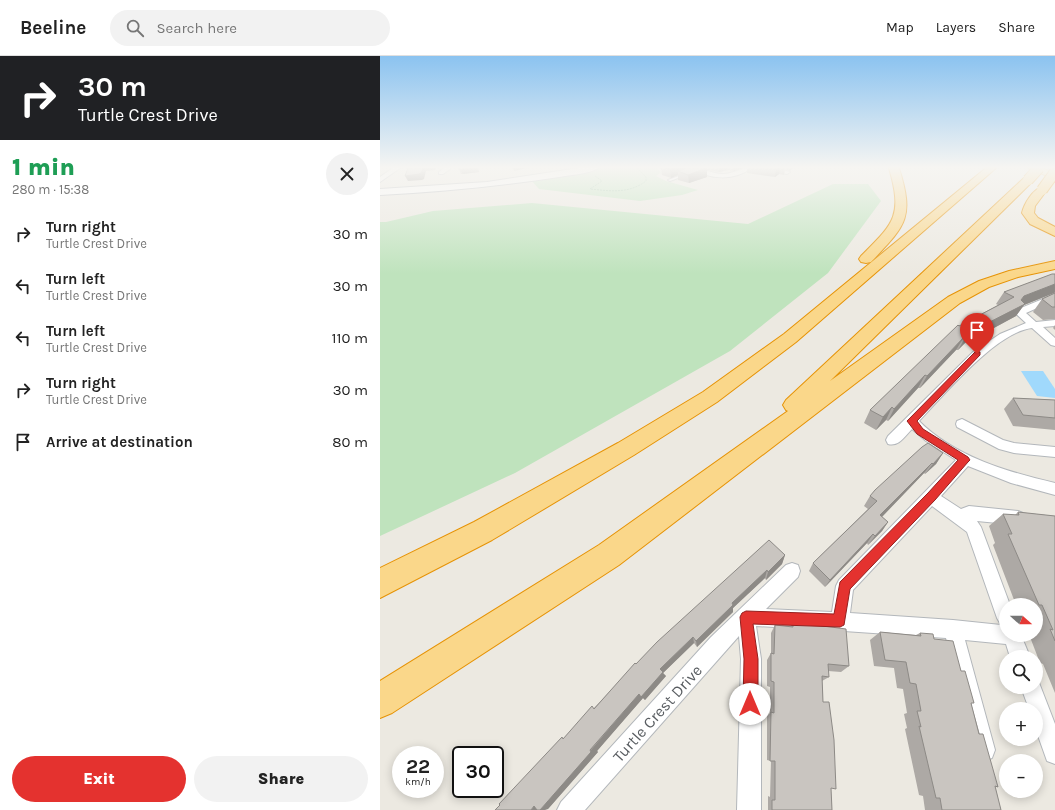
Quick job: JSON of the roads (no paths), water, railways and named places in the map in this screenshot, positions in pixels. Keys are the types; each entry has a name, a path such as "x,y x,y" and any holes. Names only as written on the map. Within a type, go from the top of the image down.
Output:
{"highway":[{"path":"790,338 882,243 900,220 903,203"},
{"path":"380,582 483,531 626,449 710,397 790,338 950,203"},
{"path":"727,468 1001,203"},
{"path":"1031,203 1029,206 1028,213 1034,222 1055,232"},
{"path":"380,701 609,555 954,300 984,284 1014,274 1055,265"}],"street":[{"path":"1055,297 1018,312 1055,342"},
{"path":"893,440 977,354 1004,336 1025,326 1055,323"},
{"path":"912,421 920,431 965,460 995,473 1055,489"},
{"path":"962,424 999,444 1014,448 1055,452"},
{"path":"840,621 844,586 932,497 965,460"},
{"path":"932,497 973,527 999,599"},
{"path":"959,517 969,513 1033,519"},
{"name":"Turtle Crest Drive","path":"569,810 718,644 792,571"},
{"path":"749,810 751,659 746,617 840,621 952,629 999,634"},
{"path":"952,629 989,772"},
{"path":"1035,694 1048,715 1055,753"}],"water":[{"path":"1021,371 1043,371 1055,389 1055,398 1037,396"}]}
